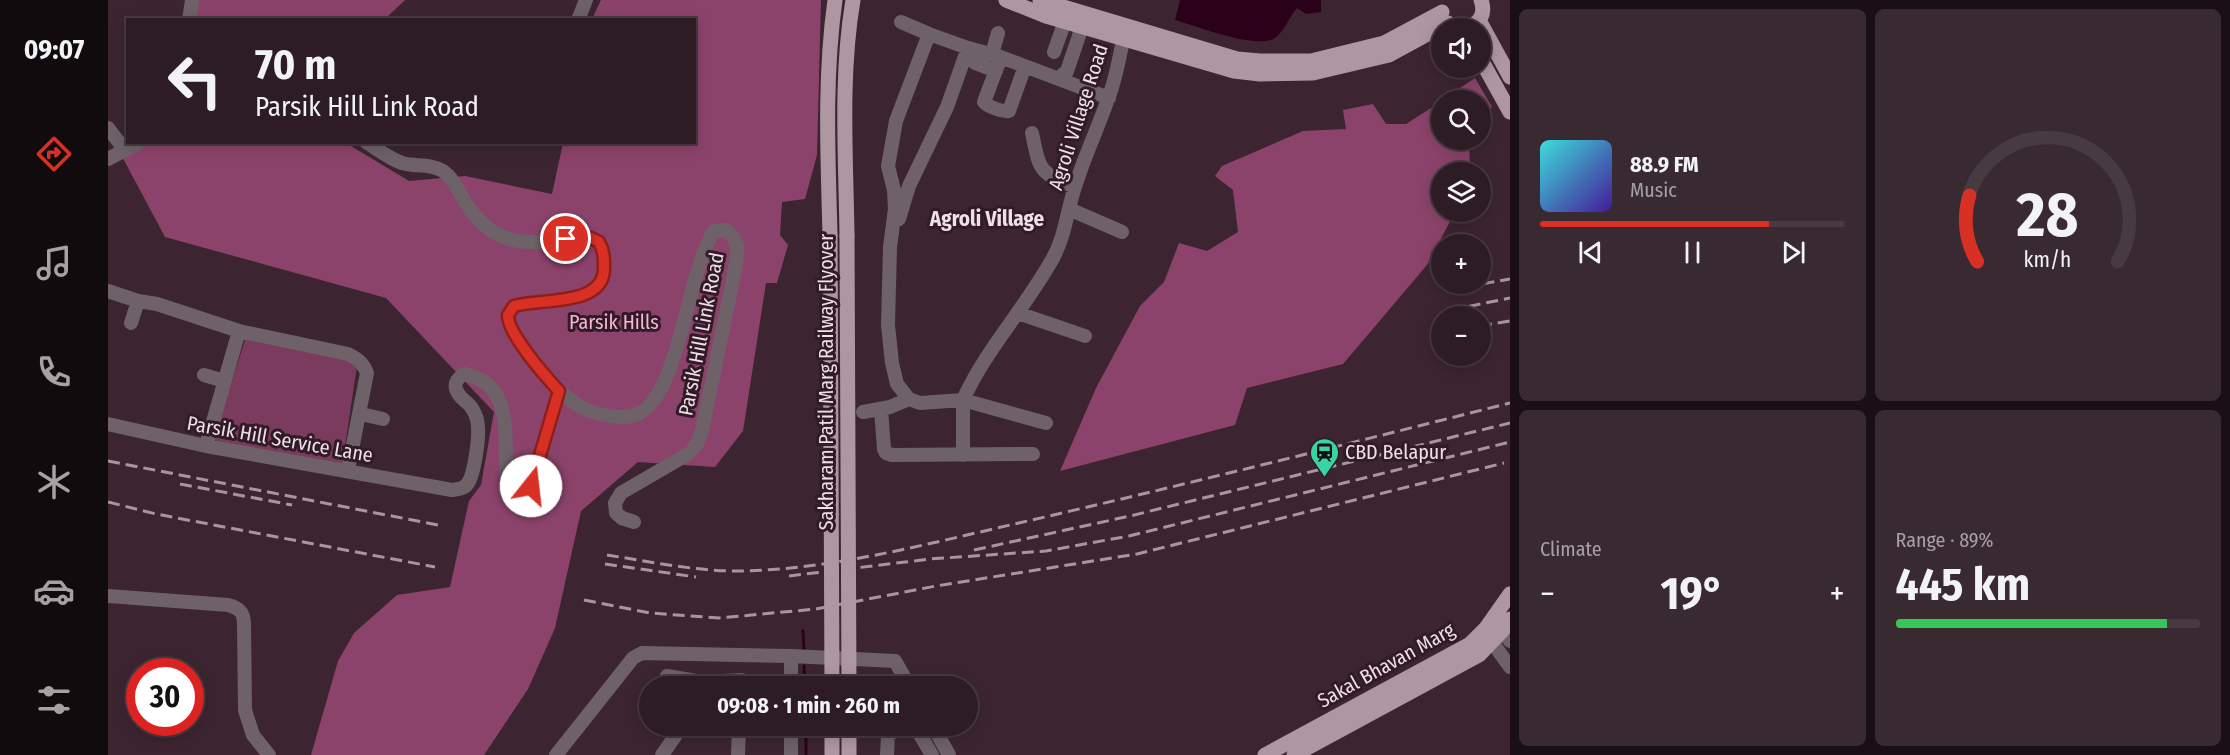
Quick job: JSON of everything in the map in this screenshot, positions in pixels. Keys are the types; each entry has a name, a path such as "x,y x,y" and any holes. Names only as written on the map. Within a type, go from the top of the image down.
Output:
{"main road":[{"name":"Sakharam Patil Marg Railway Flyover","path":"832,676 830,235 826,102 830,34 835,0"},
{"name":"Sakharam Patil Marg Railway Flyover","path":"849,676 846,77 847,36 853,0"},
{"path":"1006,0 1082,27 1125,32"},
{"path":"1040,0 1234,71 1260,74 1313,73 1389,54 1448,16"},
{"path":"1480,11 1510,77"},
{"path":"1491,78 1510,112"},
{"name":"Sakal Bhavan Marg","path":"1294,755 1479,655 1500,632 1510,594"},
{"name":"Sakal Bhavan Marg","path":"1265,755 1470,644 1500,632"},
{"path":"832,736 832,755"},
{"path":"849,736 849,755"}],"street":[{"path":"189,18 192,0"},
{"path":"579,18 586,0"},
{"path":"1044,74 1065,21"},
{"path":"901,22 997,62 1024,71 1044,74 1109,98"},
{"path":"1063,74 1066,74 1082,27"},
{"name":"Agroli Village Road","path":"963,400 974,376 1054,256 1067,225 1068,210 1075,188 1109,98 1125,32"},
{"path":"929,33 897,121 888,166 894,190 895,209 890,247 888,325 897,384 909,399 920,404 963,400 1046,423"},
{"path":"999,33 997,62 984,102 1006,112 1009,111 1024,71"},
{"path":"890,247 909,186 947,107 968,48"},
{"path":"975,63 997,62"},
{"path":"108,128 125,150"},
{"path":"1032,133 1043,172 1075,188"},
{"path":"108,159 136,144"},
{"name":"Parsik Hill Link Road","path":"369,144 401,163 441,170 451,179 468,207 482,224 501,238 514,242 591,238 599,242 604,251 604,275 602,282 594,290 578,297 514,306 508,315 510,327 559,391 586,409 599,414 626,417 639,413 652,401 672,362 686,316 693,282 708,241 714,231 726,230 734,237 738,246 735,270 702,430 697,444 688,454 621,493 615,503 616,513 634,522"},
{"path":"1068,210 1122,232"},
{"path":"108,291 138,301 157,304 239,331 348,354 358,359 364,365 367,374 361,414 348,470"},
{"path":"131,323 138,301"},
{"path":"1018,312 1085,336"},
{"path":"206,446 239,331"},
{"name":"Parsik Hill Service Lane","path":"108,424 206,446 446,489 461,489 468,484 471,476 478,428 472,407 460,397 457,390 456,384 459,377 464,374 479,379 489,387 502,406 506,426 508,486 510,490 524,494 531,486 559,391"},
{"path":"204,375 224,381"},
{"path":"864,412 881,409 909,399"},
{"path":"963,400 963,455"},
{"path":"881,409 884,449 886,453 892,455 1033,454"},
{"path":"361,414 383,419"},
{"path":"108,596 228,605 241,610 244,618 245,710 253,735 269,755"},
{"path":"1500,632 1510,667"},
{"path":"556,755 633,658 642,653 895,661 904,676"},
{"path":"739,655 741,676"},
{"path":"791,676 792,656"},
{"path":"662,755 675,736"},
{"path":"738,755 739,736"},
{"path":"791,736 791,755"},
{"path":"887,755 888,736"},
{"path":"921,736 932,755"},
{"path":"939,736 949,755"}],"shaded area":[{"path":"1180,0 1321,0 1321,12 1306,14 1297,8 1275,38 1255,41 1226,36 1175,20"},
{"path":"246,337 344,358 357,366 342,466 213,440"}],"green space":[{"path":"198,0 405,0 386,18 194,18"},
{"name":"Parsik Hills","path":"601,0 821,0 817,155 805,199 782,202 780,235 788,245 777,283 766,283 743,431 715,467 638,462 581,511 555,628 528,689 484,755 311,755 338,661 354,633 397,595 450,587 469,501 481,485 494,412 386,298 165,237 118,149 132,144 350,144 409,181 465,176 552,194 563,144 696,144 696,18 592,18"},
{"path":"1475,78 1482,90 1457,90"},
{"path":"1373,104 1386,124 1406,124 1431,108 1431,150 1469,150 1470,162 1431,162 1431,222 1450,222 1443,234 1431,234 1431,257 1427,265 1343,364 1247,388 1235,425 1060,471 1096,388 1140,306 1164,282 1179,243 1207,251 1238,232 1233,190 1215,176 1222,166 1303,131 1346,129 1343,110"}],"waterway":[{"path":"803,631 804,649"},
{"path":"804,666 804,676"},
{"path":"806,736 806,755"}],"railway":[{"path":"1491,282 1510,279"},
{"path":"1471,306 1510,298"},
{"path":"1491,324 1510,321"},
{"path":"607,555 676,566 728,571 781,569 854,559 1092,506 1510,403"},
{"path":"974,550 1130,516 1510,423"},
{"path":"789,576 930,559 1046,551 1129,536 1510,442"},
{"path":"108,461 438,525"},
{"path":"584,600 650,613 719,618 816,609 936,586 1137,554 1504,463"},
{"path":"180,484 292,505"},
{"path":"108,502 156,514 435,567"},
{"path":"605,564 696,577"}],"place":[{"name":"CBD Belapur","path":"1324,478"}],"district":[{"name":"Agroli Village","path":"987,219"}],"route":[{"path":"531,486 559,391 510,327 508,315 514,306 578,297 594,290 602,282 604,251 599,242 591,238 566,239"}]}
